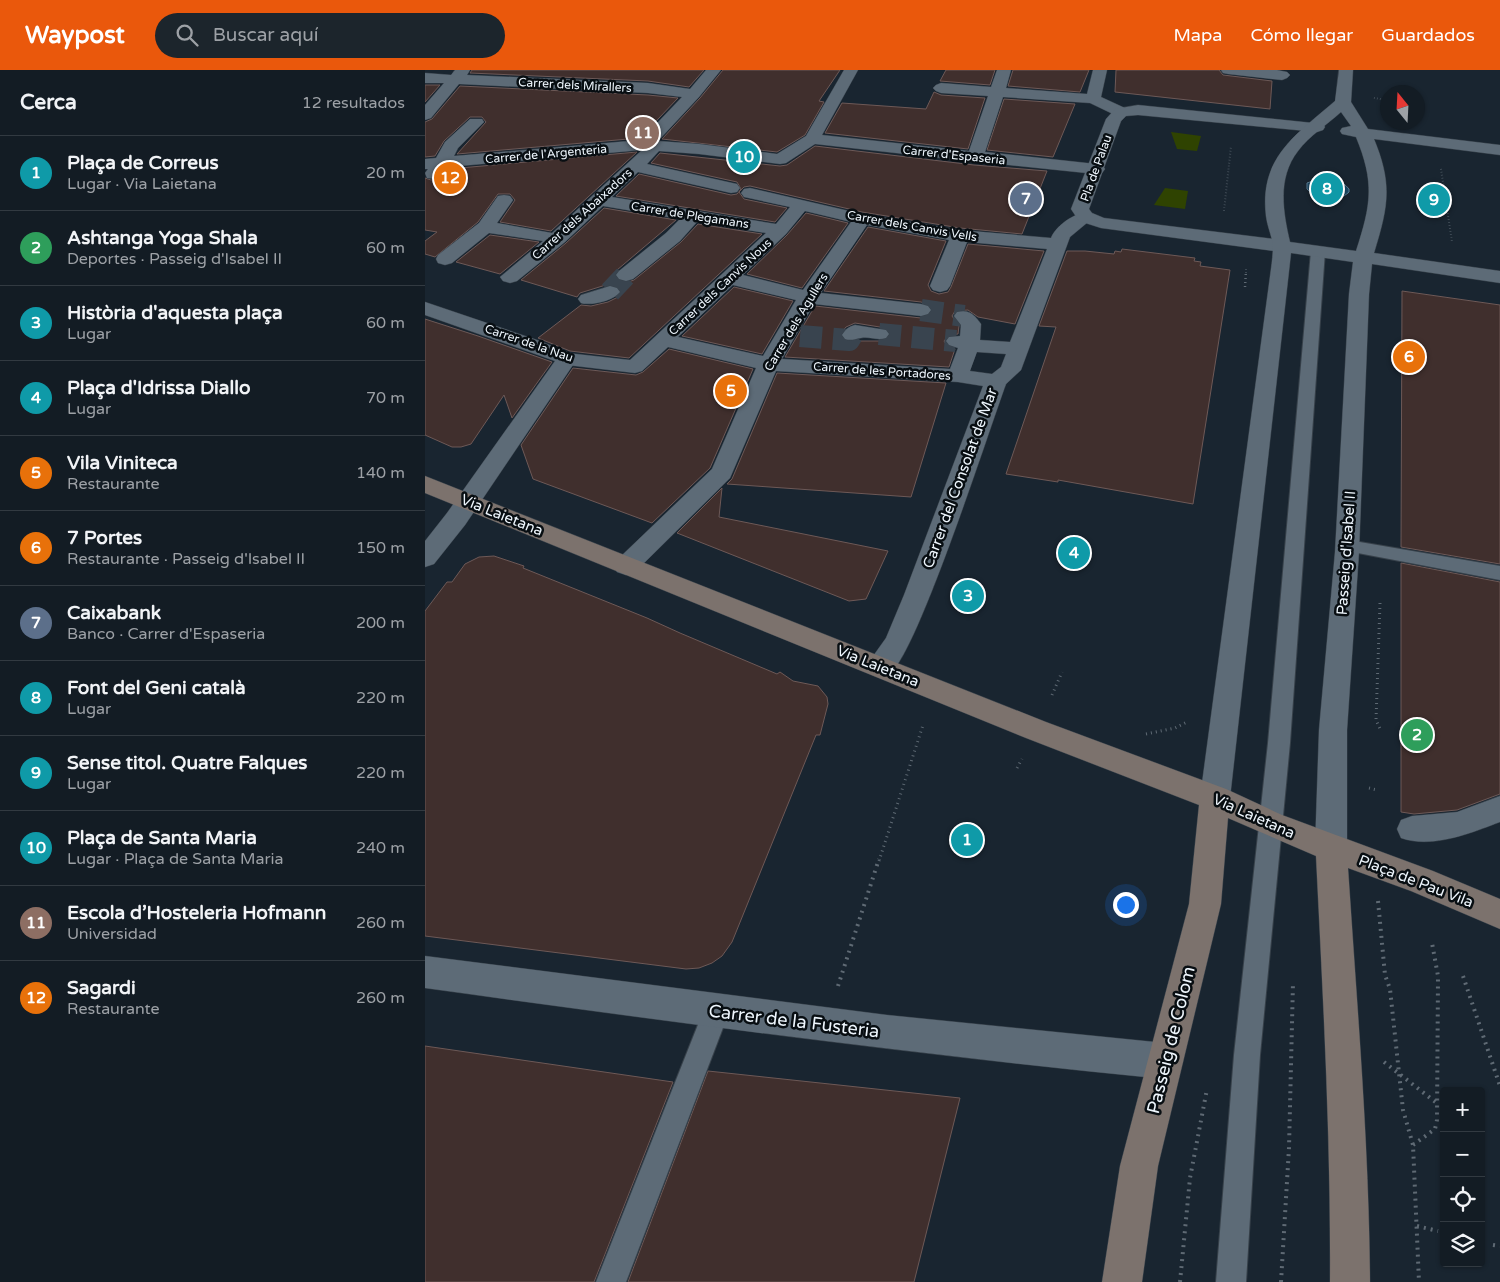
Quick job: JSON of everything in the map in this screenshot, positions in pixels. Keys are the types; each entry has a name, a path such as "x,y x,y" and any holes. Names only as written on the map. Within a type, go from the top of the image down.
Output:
{"main road":[{"name":"Via Laietana","path":"425,484 1079,747 1215,798 1271,824 1331,848"},
{"name":"Passeig de Colom","path":"1122,1282 1139,1166 1205,904 1215,798"},
{"name":"Plaça de Pau Vila","path":"1331,848 1422,881 1500,914"},
{"path":"1331,848 1346,1103 1350,1213 1350,1282"}],"street":[{"path":"635,166 735,175 780,171 809,141 851,70"},
{"path":"975,158 1004,70"},
{"path":"1093,99 1100,70"},
{"path":"1228,70 1282,75"},
{"path":"1346,70 1343,102 1363,133 1374,160 1379,191 1377,211 1363,257"},
{"path":"425,115 458,75"},
{"name":"Carrer dels Mirallers","path":"425,78 458,75 694,94"},
{"path":"689,76 710,75"},
{"name":"Carrer dels Abaixadors","path":"509,278 559,238 635,166 645,147 710,75"},
{"path":"941,88 1093,99 1121,112 1138,110 1317,127 1500,150"},
{"path":"1215,798 1281,269 1282,246 1275,215 1275,188 1278,171 1291,148 1343,102"},
{"name":"Pla de Palau","path":"1121,112 1113,119 1096,170 1080,209 1085,217 1101,223 1500,277"},
{"path":"425,183 433,164 477,122"},
{"path":"1363,133 1436,133 1500,140"},
{"name":"Carrer d'Espaseria","path":"809,141 1096,170"},
{"name":"Carrer de l'Argenteria","path":"433,164 645,147 699,149 735,175"},
{"name":"Carrer dels Canvis Vells","path":"780,171 759,194 862,219 960,236 1058,244"},
{"path":"445,259 485,227 504,200"},
{"name":"Carrer de Plegamans","path":"599,200 780,230"},
{"name":"Carrer dels Canvis Nous","path":"635,367 780,230 802,204"},
{"path":"626,275 673,238 693,215"},
{"name":"Carrer del Consolat de Mar","path":"880,666 897,642 917,595 996,381 1010,370 1063,232 1085,217"},
{"name":"Carrer dels Agullers","path":"626,566 722,472 768,364 793,336 808,297 862,219"},
{"path":"485,227 545,236"},
{"path":"940,286 960,236"},
{"name":"Passeig d'Isabel II","path":"1331,848 1333,730 1347,546 1358,307 1363,257"},
{"path":"730,278 808,297 921,310"},
{"path":"588,299 610,292"},
{"name":"Carrer de la Nau","path":"425,308 530,344 567,359 635,367"},
{"path":"958,376 963,343 971,324 963,316"},
{"path":"852,334 855,332 879,334"},
{"name":"Carrer de les Portadores","path":"663,340 768,364 958,376 996,381"},
{"path":"963,343 1019,349"},
{"path":"425,558 468,501 567,359"},
{"path":"1412,829 1457,824 1500,809"},
{"name":"Carrer de la Fusteria","path":"425,972 717,1012 1052,1051 1165,1061"}],"lane":[{"path":"1231,1282 1247,1055 1271,824 1318,251"},
{"path":"1347,546 1500,573"},
{"path":"611,1282 717,1012"}],"path":[{"path":"1224,212 1232,143"},
{"path":"1441,168 1452,244"},
{"path":"1244,284 1245,272"},
{"path":"1052,695 1062,672"},
{"path":"836,992 923,726"},
{"path":"1374,864 1385,975 1390,990 1403,1110 1413,1145 1419,1282"},
{"path":"1413,1145 1435,1129 1438,1104 1438,976 1432,943"},
{"path":"1463,976 1500,1086"},
{"path":"1287,977 1300,989"},
{"path":"1281,1282 1289,1148 1293,982"},
{"path":"1377,1058 1438,1104"},
{"path":"1180,1282 1190,1178 1209,1080"},
{"path":"1417,1226 1438,1231"},
{"path":"1493,1245 1500,1246"}],"green space":[{"path":"1171,132 1201,136 1197,151 1177,149"},
{"path":"1165,188 1188,191 1185,209 1154,205"}],"water":[{"path":"1321,178 1340,182 1349,189 1349,192 1334,199 1316,196 1307,189 1307,183"}],"building":[{"path":"472,70 704,70 689,87 648,81 470,73"},
{"path":"723,70 840,70 819,101 824,102 805,135 777,152 662,139"},
{"path":"946,70 995,70 990,85 940,81"},
{"path":"1013,70 1089,70 1080,92 1008,86"},
{"path":"1116,70 1219,70 1223,75 1272,81 1270,109 1115,92"},
{"path":"425,85 440,85 425,102"},
{"path":"460,86 678,98 640,138 457,154 486,122 482,117 470,117 444,141 435,156 425,157 425,122 432,119"},
{"path":"934,92 941,95 985,98 968,149 825,133 842,103 926,109"},
{"path":"1004,99 1075,104 1053,157 987,150"},
{"path":"815,146 974,165 1047,171 1022,234 960,228 862,212 750,186 744,187 739,192 744,199 787,208 775,222 616,196 639,174 731,195 737,194 741,189 737,182 651,163 660,153 780,166 787,165"},
{"path":"637,152 551,231 500,222 515,200 510,194 498,194 478,222 435,257 425,254 425,241 437,232 425,230 425,178 437,179 449,169"},
{"path":"604,208 676,220 617,270 615,276 618,281 625,283 634,280 681,242 698,224 762,234 629,358 570,351 538,338 581,305 591,306 608,302 618,297 621,291 618,286 609,284 580,293 577,297 521,280 566,243"},
{"path":"806,213 848,223 802,288 747,274 787,235"},
{"path":"868,227 946,241 928,285 931,291 939,294 948,292 951,287 968,244 1044,251 1015,324 978,317 968,310 955,311 952,316 959,326 958,334 949,335 944,341 947,346 955,349 949,367 785,357 815,306 921,318 929,316 933,311 929,305 921,302 824,291","holes":["855,323 886,328 891,334 883,341 845,341 840,334 846,327"]},
{"path":"490,235 539,242 500,274 456,262"},
{"path":"1122,249 1195,258 1194,261 1201,262 1200,266 1230,270 1193,504 1058,480 1058,482 1006,474 1056,327 1039,326 1067,251 1114,254 1115,251 1121,252"},
{"path":"734,287 793,301 762,354 682,336"},
{"path":"1402,291 1500,305 1500,564 1401,547"},
{"path":"425,319 552,362 512,418 504,395 471,444 452,447 425,435"},
{"path":"669,349 753,369 710,468 652,523 533,479 521,445 573,368 636,375 643,372"},
{"path":"777,373 946,383 911,497 727,484 732,479"},
{"path":"722,488 719,517 888,551 866,599 849,601 677,533"},
{"path":"494,556 524,566 523,568 647,618 777,674 780,672 793,681 818,686 827,697 828,704 820,735 816,735 732,942 722,956 712,963 699,968 686,969 425,936 425,611 447,582 452,582 465,564 479,557"},
{"path":"1401,563 1500,582 1500,794 1457,810 1414,814 1401,812"},
{"path":"425,1046 673,1082 594,1282 425,1282"},
{"path":"708,1071 960,1098 914,1282 628,1282"}],"tunnel":[{"path":"610,292 626,275"},
{"path":"921,310 964,316"},
{"path":"879,334 956,341"},
{"path":"800,336 849,340 852,335"}],"place":[{"name":"Escola d’Hosteleria Hofmann","path":"643,133"},
{"name":"Plaça de Santa Maria","path":"744,157"},
{"name":"Sagardi","path":"450,178"},
{"name":"Font del Geni català","path":"1327,189"},
{"name":"Caixabank","path":"1026,199"},
{"name":"Sense titol. Quatre Falques","path":"1434,200"},
{"name":"7 Portes","path":"1409,357"},
{"name":"Vila Viniteca","path":"731,391"},
{"name":"Plaça d'Idrissa Diallo","path":"1074,553"},
{"name":"Història d'aquesta plaça","path":"968,596"},
{"name":"Ashtanga Yoga Shala","path":"1417,735"},
{"name":"Plaça de Correus","path":"967,840"}]}
